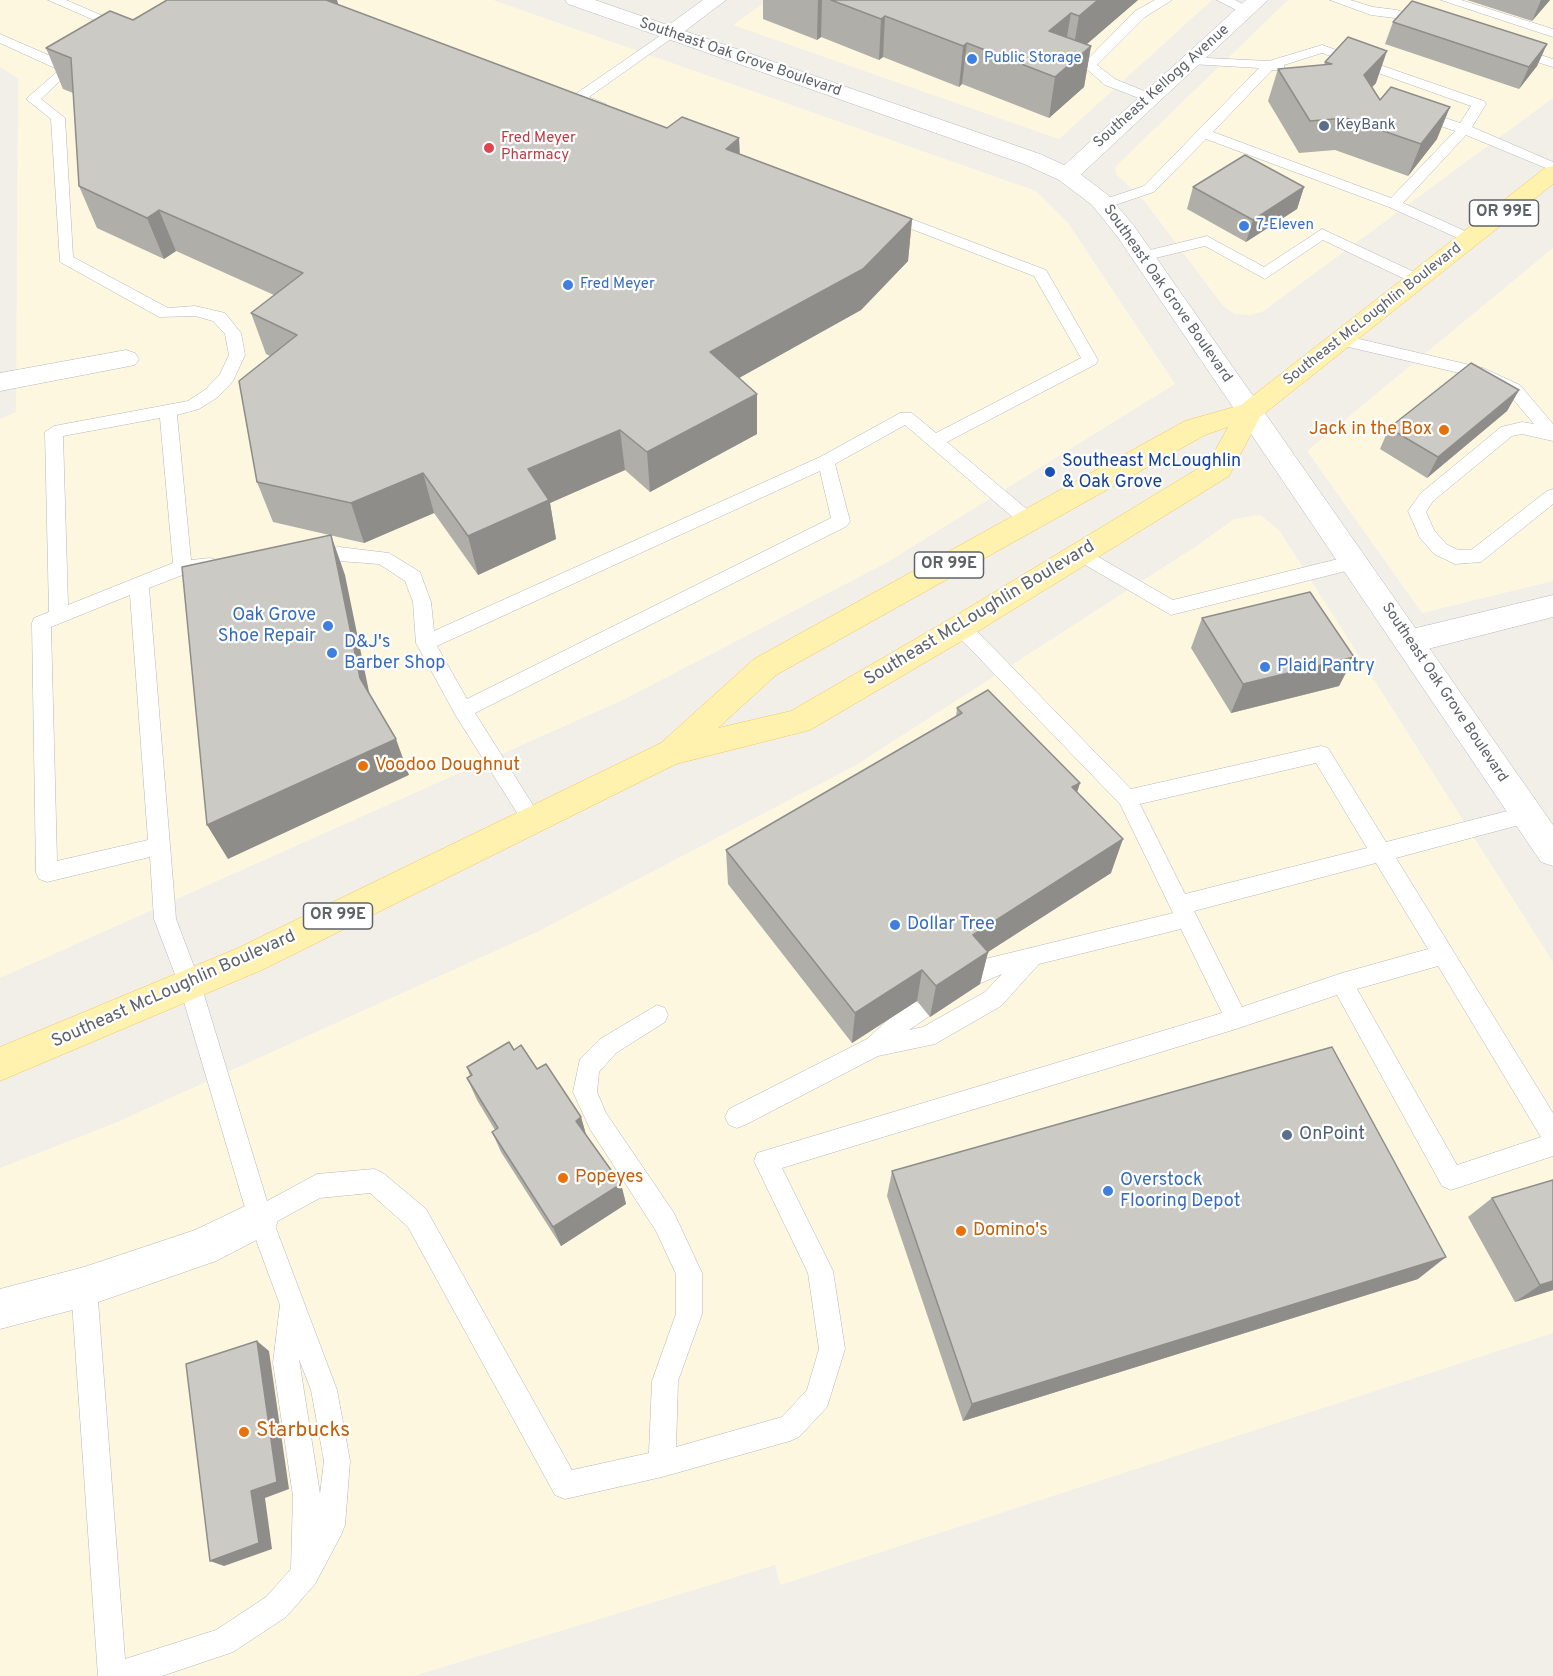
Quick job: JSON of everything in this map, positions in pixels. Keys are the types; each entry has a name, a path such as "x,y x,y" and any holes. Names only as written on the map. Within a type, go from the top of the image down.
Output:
{"main road":[{"name":"Southeast McLoughlin Boulevard","path":"669,753 765,667 1195,428 1250,411 1553,173"},
{"name":"Southeast McLoughlin Boulevard","path":"0,1064 260,954 669,753 799,721 962,627 1219,469 1250,411"}],"street":[{"name":"Southeast Oak Grove Boulevard","path":"575,0 1032,159 1067,174 1104,204 1143,256 1553,852"},
{"path":"670,33 717,0"},
{"name":"Southeast Kellogg Avenue","path":"1067,174 1253,5"},
{"path":"0,382 126,360"},
{"path":"1408,642 1550,612"},
{"path":"0,1309 84,1287 202,1247 260,1218"}],"lane":[{"path":"55,0 137,30 115,43"},
{"path":"1149,98 1110,82 1089,65 1140,14 1165,0"},
{"path":"1224,0 1253,5"},
{"path":"1337,0 1371,11 1397,14 1441,28"},
{"path":"1448,0 1553,33"},
{"path":"612,111 573,96 670,33"},
{"path":"0,38 69,69"},
{"path":"1497,45 1553,63"},
{"path":"1104,204 1149,189 1205,134 1270,64 1322,49 1479,104 1464,129 1394,204"},
{"path":"96,53 56,77 33,99 58,118 65,259 165,313 195,310 219,317 233,333 237,355 227,377 212,393 193,405 54,432 47,873 160,846"},
{"path":"1191,60 1270,64 1292,72"},
{"path":"1408,110 1464,129 1553,167"},
{"path":"1205,134 1394,204 1471,239"},
{"path":"867,207 1040,273 1090,360 935,441"},
{"path":"1143,256 1207,241 1265,274 1322,234 1419,280"},
{"path":"1342,340 1477,372 1514,389 1552,434"},
{"path":"168,411 183,567"},
{"path":"426,644 826,461 906,417 1029,521"},
{"path":"1552,434 1522,428 1507,431 1427,497 1417,511 1426,533 1440,549 1455,557 1474,557 1553,495"},
{"path":"463,710 841,521 826,461"},
{"path":"289,558 339,554 383,558 412,577 422,602 426,644 463,710 533,821"},
{"path":"1081,555 1171,608 1354,562"},
{"path":"50,619 183,567 230,563"},
{"path":"117,1676 223,1642 276,1606 305,1574 331,1525 338,1461 324,1390 260,1218 190,985 165,919 139,584"},
{"path":"962,627 1127,798 1236,1019"},
{"path":"1127,798 1321,754 1553,1135"},
{"path":"974,976 989,967 1032,957 1381,853 1527,815"},
{"path":"260,1218 317,1186 374,1181 417,1218 565,1485 662,1464 790,1428 818,1398 831,1349 820,1271 766,1161 1236,1019 1342,983 1443,955"},
{"path":"875,1046 927,1036 993,999 1032,957"},
{"path":"1342,983 1451,1178 1553,1145"},
{"path":"737,1117 875,1046 908,1016 922,1008"},
{"path":"657,1015 608,1046 588,1067 585,1092 597,1121 665,1222 689,1273 689,1314 665,1381 662,1464"},
{"path":"84,1287 112,1676"},
{"path":"292,1302 286,1363 306,1496 305,1574"}],"shaded area":[{"path":"0,0 493,0 1036,191 1068,223 1175,384 886,563 625,699 0,978 0,419 16,412 18,78 0,67"},
{"name":"Public Storage","path":"768,0 1212,0 1059,139 733,25"},
{"path":"1288,0 1553,0 1553,98 1262,312 1250,315 1235,314 1223,306 1145,202 1116,174 1115,167"},
{"path":"1553,248 1553,581 1422,613 1307,451"},
{"path":"1260,515 1279,530 1553,962 1553,1333 780,1585 775,1565 414,1676 0,1676 0,1168 115,1123 537,932 856,765 1198,545 1234,519"}],"building":[{"name":"Fred Meyer","path":"167,0 326,0 667,128 682,117 739,138 726,149 912,219 863,269 710,352 757,394 647,452 620,430 528,469 549,500 468,536 423,473 351,503 257,482 239,381 297,335 251,313 303,273 159,210 147,218 79,186 71,58 46,48 110,11 133,20"},
{"path":"831,0 1098,0 1079,16 1071,13 1049,31 1091,46 1055,77 967,43 963,46 885,16 881,19"},
{"path":"1412,1 1547,44 1529,67 1393,22"},
{"path":"1348,37 1387,51 1364,75 1380,100 1391,87 1450,107 1421,144 1346,118 1310,121 1278,69 1332,64 1325,62"},
{"path":"1245,155 1304,187 1253,220 1193,187"},
{"name":"Jack in the Box","path":"1471,363 1519,390 1438,457 1389,428"},
{"path":"331,535 360,678 396,739 207,825 182,567"},
{"path":"1310,592 1354,657 1243,684 1202,618"},
{"name":"Dollar Tree","path":"988,690 1080,783 1072,787 1123,839 973,935 988,952 936,986 922,970 855,1013 726,850 962,713 957,708"},
{"name":"Popeyes","path":"509,1042 514,1050 521,1045 537,1069 546,1064 581,1117 576,1121 621,1184 553,1227 492,1132 498,1128 467,1078 472,1075 467,1067"},
{"path":"1332,1047 1446,1257 972,1404 892,1171"},
{"path":"1553,1180 1553,1281 1540,1285 1492,1198"},
{"name":"Starbucks","path":"257,1341 277,1482 251,1491 259,1543 210,1561 186,1364"}],"place":[{"name":"Public Storage","path":"972,59"},
{"name":"KeyBank","path":"1324,126"},
{"name":"Fred Meyer Pharmacy","path":"489,148"},
{"name":"7-Eleven","path":"1244,226"},
{"name":"Fred Meyer","path":"568,285"},
{"name":"Jack in the Box","path":"1444,430"},
{"name":"Southeast McLoughlin & Oak Grove","path":"1050,472"},
{"name":"Oak Grove Shoe Repair","path":"328,626"},
{"name":"D&J's Barber Shop","path":"332,653"},
{"name":"Plaid Pantry","path":"1265,667"},
{"name":"Voodoo Doughnut","path":"363,766"},
{"name":"Dollar Tree","path":"895,925"},
{"name":"OnPoint","path":"1287,1135"},
{"name":"Popeyes","path":"563,1178"},
{"name":"Overstock Flooring Depot","path":"1108,1191"},
{"name":"Domino's","path":"961,1231"},
{"name":"Starbucks","path":"244,1432"}]}
